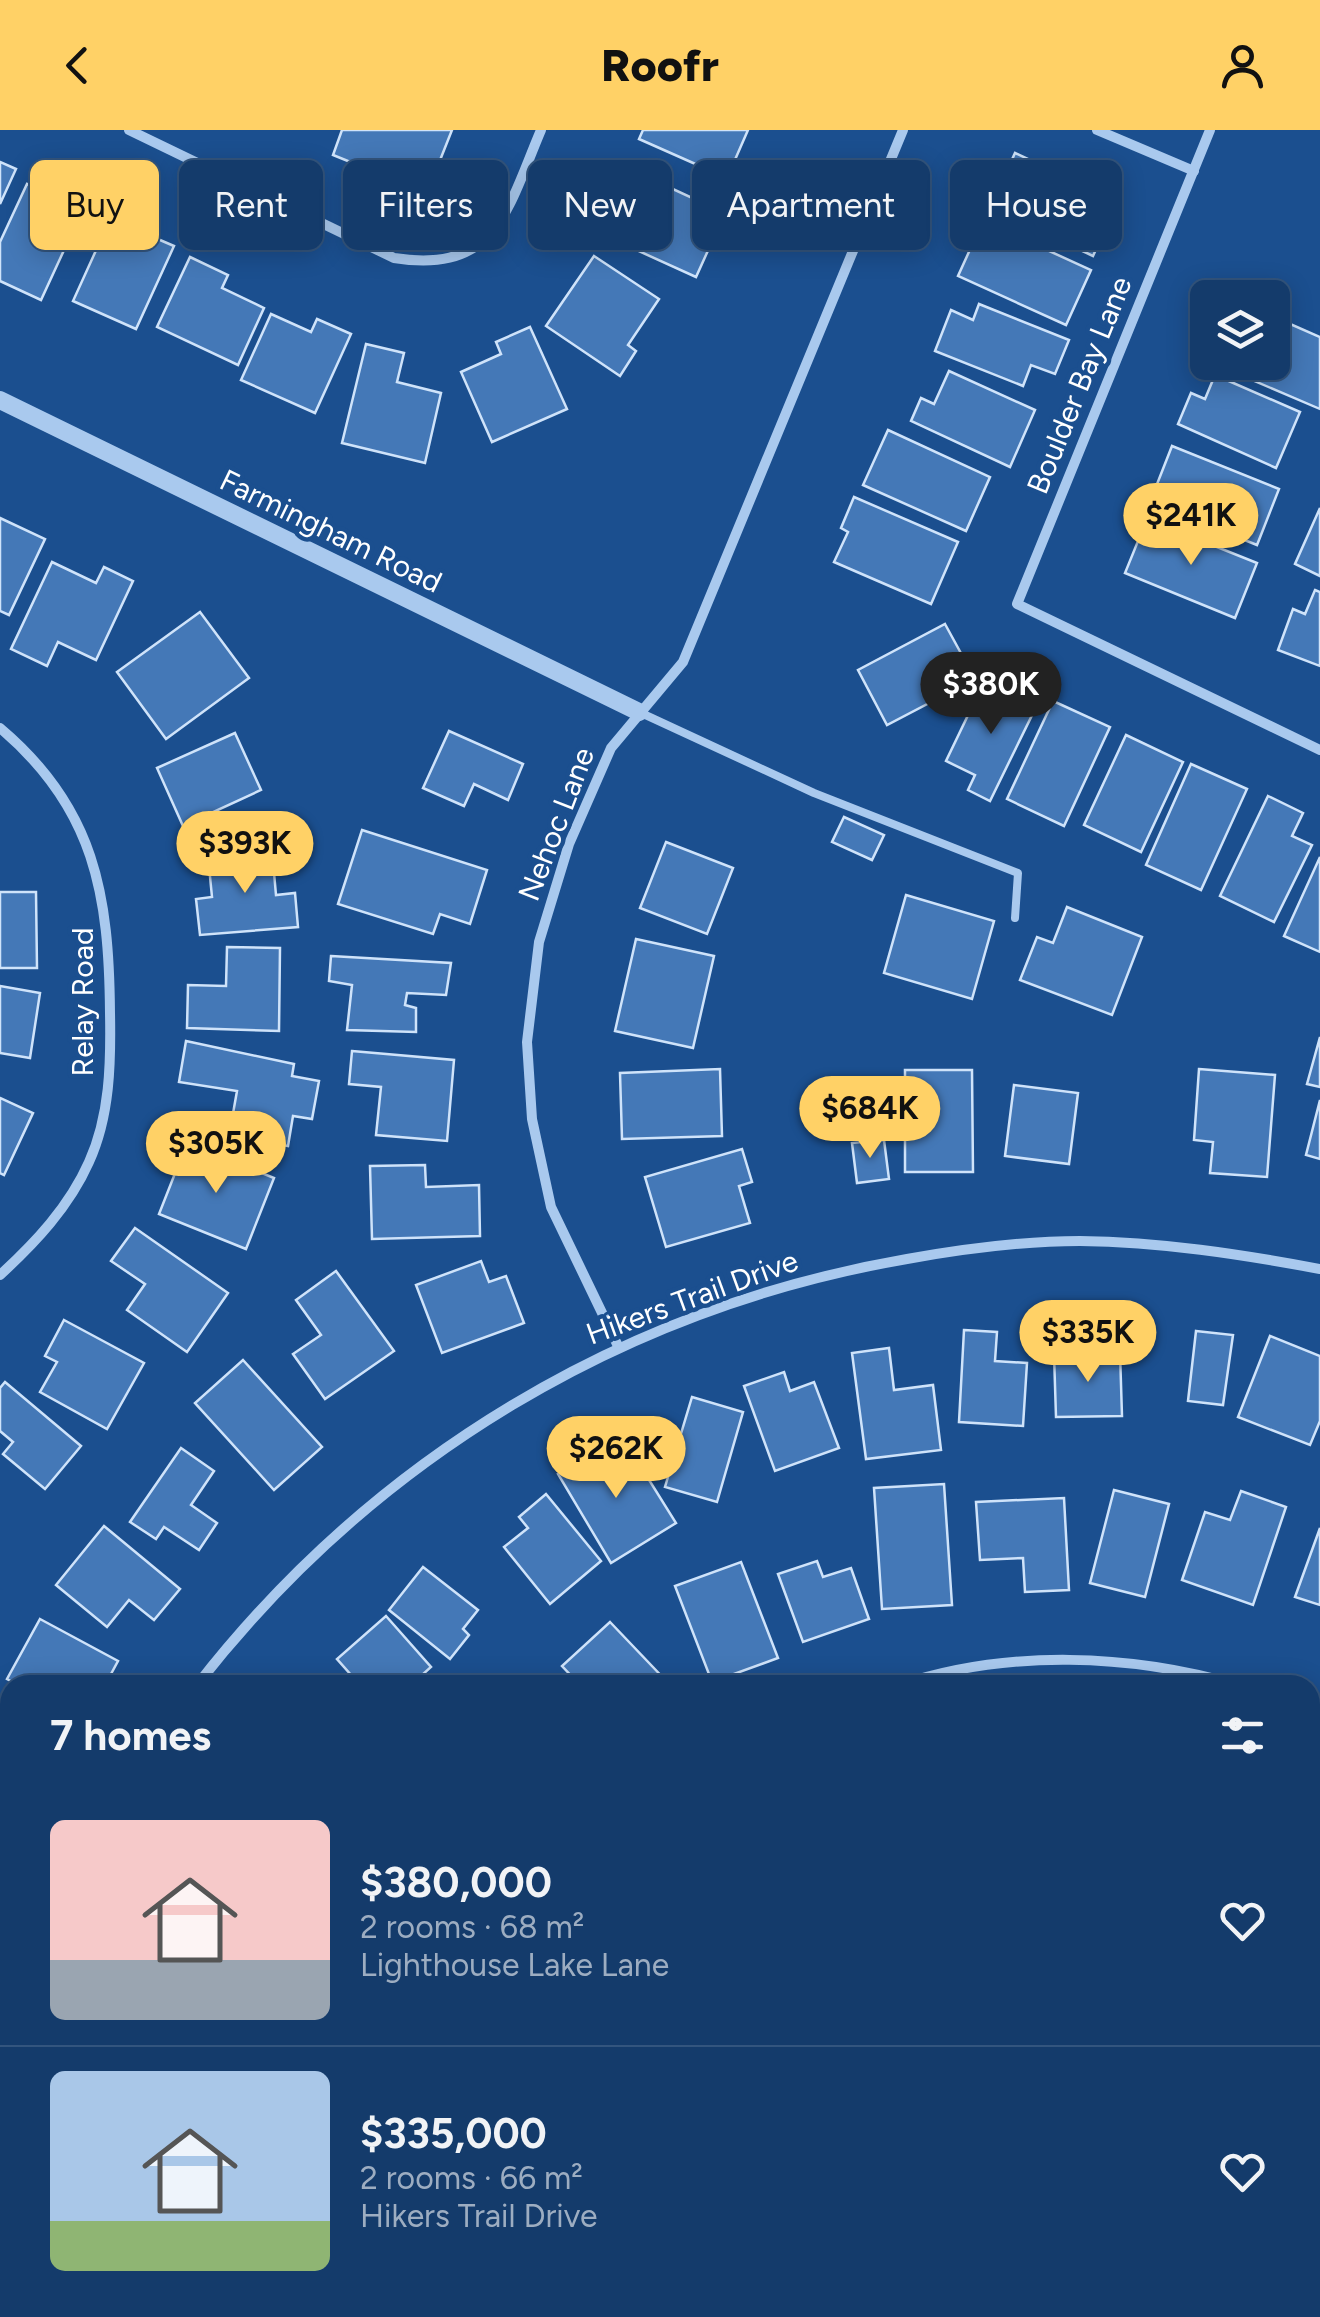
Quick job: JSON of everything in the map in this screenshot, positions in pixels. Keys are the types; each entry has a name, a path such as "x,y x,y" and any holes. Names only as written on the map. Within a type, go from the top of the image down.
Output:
{"street":[{"path":"129,130 394,258 432,264 455,260 484,241 500,221 541,130"},
{"name":"Nehoc Lane","path":"618,1346 552,1207 532,1119 527,1042 539,942 569,844 611,748 683,662 903,130"},
{"path":"1097,130 1194,172"},
{"name":"Boulder Bay Lane","path":"1210,130 1018,604 1320,750"},
{"name":"Farmingham Road","path":"0,400 638,712"},
{"name":"Relay Road","path":"0,728 41,766 70,806 91,850 104,898 110,950 111,1064 104,1117 89,1162 42,1234 0,1275"},
{"name":"Hikers Trail Drive","path":"205,1675 272,1596 336,1533 405,1476 511,1402 618,1346 770,1290 847,1270 959,1250 1076,1241 1172,1245 1320,1269"},
{"path":"943,1675 973,1668 1080,1660 1171,1668 1199,1675"}],"lane":[{"path":"638,712 814,793 1018,873 1015,918"}],"building":[{"path":"342,130 452,130 440,160 345,160 333,155"},
{"path":"643,130 748,130 735,160 692,162 639,139"},
{"path":"1015,153 1030,160 1012,160"},
{"path":"0,162 16,169 0,204"},
{"path":"27,184 30,185 30,250 64,250 41,300 0,281 0,242"},
{"path":"672,189 692,198 692,250 708,250 696,277 636,250 672,250"},
{"path":"159,240 174,246 136,329 73,301 96,250 159,250"},
{"path":"970,250 1047,250 1091,270 1066,325 958,276"},
{"path":"594,256 659,299 628,345 636,351 620,376 546,326"},
{"path":"190,257 228,275 222,288 264,308 238,365 157,327"},
{"path":"979,304 1069,340 1055,374 1031,365 1023,386 935,351 951,310 973,320"},
{"path":"271,314 311,332 317,319 351,334 315,413 241,380"},
{"path":"1290,324 1320,337 1320,409 1252,380 1290,380"},
{"path":"530,327 567,409 492,442 461,372 501,354 496,342"},
{"path":"366,344 404,353 397,382 441,393 425,463 342,443"},
{"path":"949,371 1035,410 1010,467 911,421 921,398 934,404"},
{"path":"1213,380 1226,380 1300,412 1276,468 1178,424 1191,393 1205,399"},
{"path":"888,430 990,477 966,531 863,485"},
{"path":"1172,446 1279,489 1257,545 1150,502"},
{"path":"854,497 958,542 931,604 834,562 848,532 841,528"},
{"path":"1320,508 1320,576 1295,564"},
{"path":"0,518 45,539 9,615 0,611"},
{"path":"1147,519 1257,563 1235,618 1125,573"},
{"path":"52,562 96,583 104,567 133,581 96,660 58,642 47,666 11,649"},
{"path":"1315,590 1320,592 1320,666 1278,650 1293,609 1305,614"},
{"path":"200,612 249,678 166,739 117,672"},
{"path":"945,624 975,679 887,725 858,670"},
{"path":"985,680 1037,705 990,801 968,790 975,775 946,761"},
{"path":"1053,701 1110,727 1064,826 1007,799"},
{"path":"449,731 523,764 508,800 474,784 464,806 423,788"},
{"path":"235,733 261,790 183,826 157,768"},
{"path":"1126,735 1183,762 1141,852 1084,825"},
{"path":"1191,764 1247,789 1201,890 1146,865"},
{"path":"1268,796 1303,813 1292,836 1312,845 1274,922 1220,896"},
{"path":"844,817 884,835 872,860 832,842"},
{"path":"362,830 487,870 470,924 440,914 433,934 338,904"},
{"path":"666,842 733,868 707,934 640,908"},
{"path":"272,850 276,895 295,893 298,927 200,935 196,899 212,897 208,856"},
{"path":"1320,857 1320,952 1284,936"},
{"path":"0,892 36,892 37,968 0,968"},
{"path":"906,895 994,921 972,999 884,973"},
{"path":"1067,907 1142,937 1112,1015 1020,980 1037,937 1053,943"},
{"path":"636,939 714,956 693,1048 615,1031"},
{"path":"227,947 280,948 279,1031 187,1028 188,985 226,986"},
{"path":"331,956 451,963 446,995 407,993 405,1005 416,1008 416,1032 347,1030 352,985 329,981"},
{"path":"0,986 40,993 30,1058 0,1053"},
{"path":"1320,1037 1320,1087 1307,1084"},
{"path":"186,1041 294,1064 292,1076 319,1081 312,1119 293,1116 288,1146 229,1136 237,1091 179,1082"},
{"path":"352,1051 454,1060 447,1141 376,1135 381,1087 349,1084"},
{"path":"720,1069 722,1136 622,1139 620,1073"},
{"path":"1199,1069 1275,1075 1267,1177 1210,1173 1213,1142 1194,1140"},
{"path":"905,1070 972,1070 973,1172 905,1172"},
{"path":"1014,1085 1078,1093 1069,1164 1005,1156"},
{"path":"0,1098 33,1113 4,1175 0,1173"},
{"path":"1320,1100 1320,1159 1306,1155"},
{"path":"884,1140 889,1179 857,1183 852,1143"},
{"path":"187,1143 274,1178 246,1249 159,1214"},
{"path":"742,1149 752,1182 739,1186 750,1223 666,1247 645,1177"},
{"path":"425,1165 426,1187 479,1185 480,1236 372,1239 370,1166"},
{"path":"135,1228 228,1293 187,1352 127,1310 145,1284 111,1261"},
{"path":"481,1261 489,1282 506,1276 524,1323 442,1353 416,1285"},
{"path":"336,1271 394,1351 325,1399 293,1354 321,1335 296,1300"},
{"path":"64,1320 144,1363 107,1429 40,1392 57,1362 45,1356"},
{"path":"964,1330 997,1332 995,1361 1027,1363 1023,1426 959,1422"},
{"path":"1196,1331 1233,1335 1223,1405 1188,1401"},
{"path":"1270,1336 1320,1356 1320,1421 1310,1445 1238,1417"},
{"path":"889,1348 894,1390 933,1385 941,1450 866,1459 852,1353"},
{"path":"1120,1352 1122,1416 1056,1417 1054,1354"},
{"path":"243,1360 322,1447 274,1490 195,1403"},
{"path":"784,1372 790,1391 814,1382 839,1448 775,1471 744,1386"},
{"path":"5,1382 81,1446 45,1489 3,1454 13,1442 0,1431 0,1388"},
{"path":"692,1397 743,1412 717,1502 665,1487"},
{"path":"614,1440 628,1464 636,1459 676,1523 611,1563 558,1474"},
{"path":"181,1448 214,1471 191,1505 217,1523 199,1550 164,1527 156,1539 130,1522"},
{"path":"944,1484 952,1605 882,1609 874,1488"},
{"path":"1114,1490 1169,1504 1145,1597 1090,1583"},
{"path":"1241,1491 1286,1507 1253,1605 1182,1580 1205,1512 1230,1520"},
{"path":"546,1494 601,1561 550,1604 504,1547 528,1528 519,1517"},
{"path":"1064,1498 1069,1590 1025,1592 1023,1558 980,1560 976,1502"},
{"path":"104,1526 180,1589 154,1620 129,1600 107,1627 56,1585"},
{"path":"1320,1528 1320,1605 1295,1597"},
{"path":"817,1561 823,1577 851,1568 869,1619 803,1642 778,1574"},
{"path":"741,1562 778,1658 731,1675 709,1675 675,1586"},
{"path":"423,1567 478,1610 463,1629 469,1635 450,1659 389,1610"},
{"path":"386,1616 431,1667 422,1675 351,1675 337,1659"},
{"path":"40,1619 118,1661 110,1675 9,1675"},
{"path":"610,1622 660,1675 571,1675 562,1666"}]}
